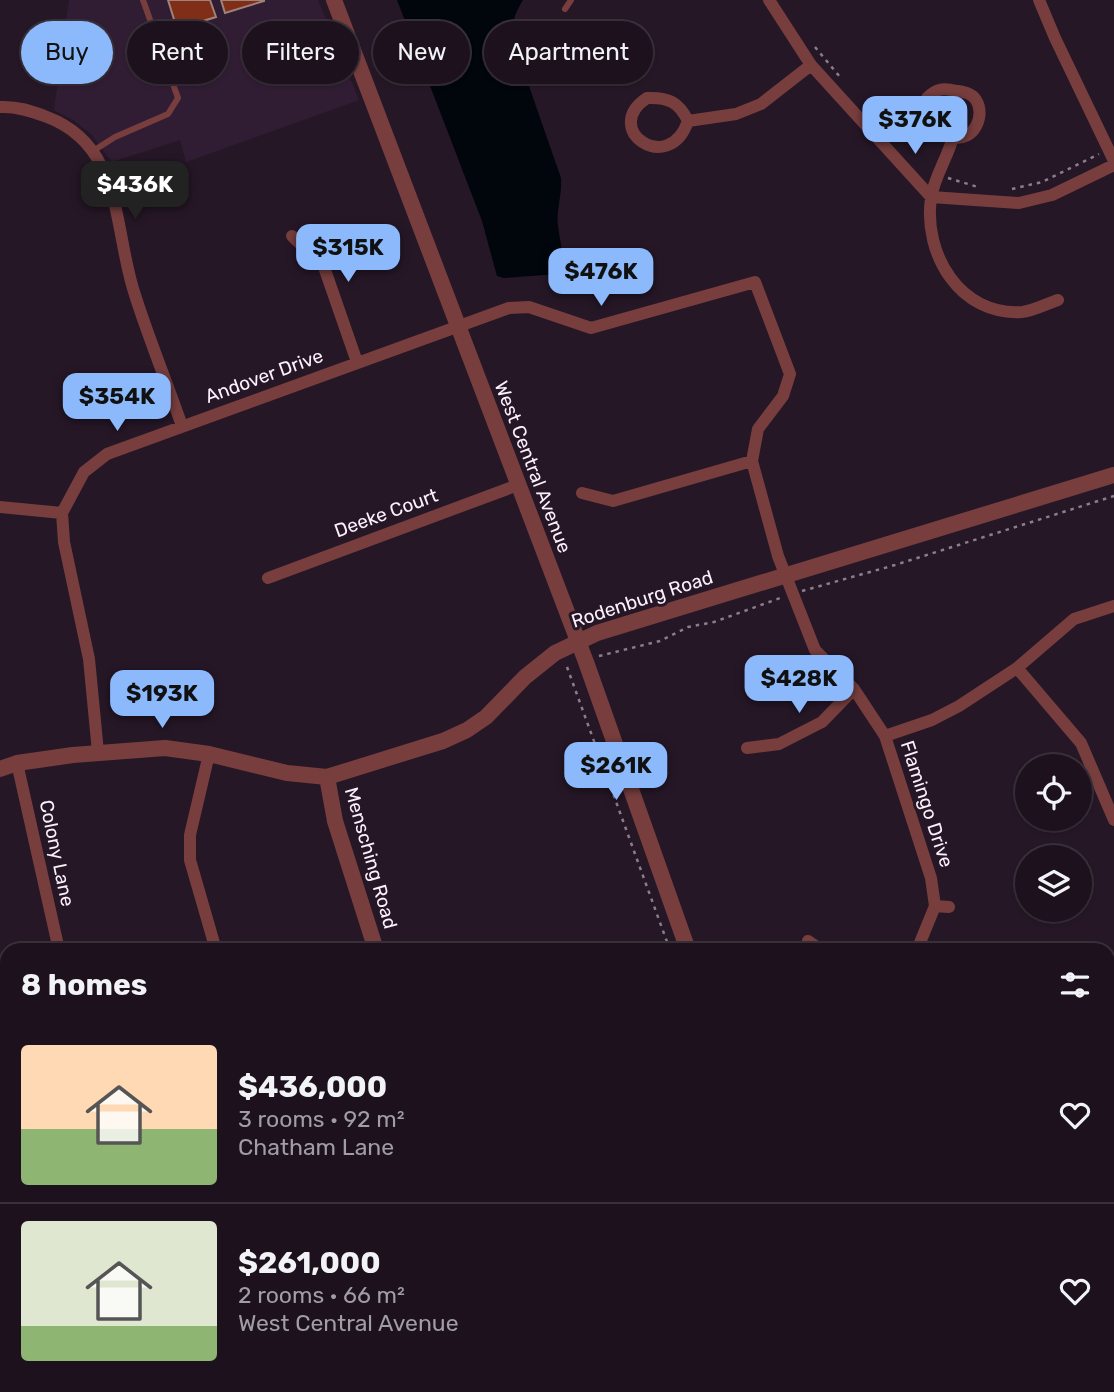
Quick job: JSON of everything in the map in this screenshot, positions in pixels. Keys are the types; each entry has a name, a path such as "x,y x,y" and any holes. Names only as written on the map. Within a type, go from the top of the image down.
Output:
{"street":[{"name":"West Central Avenue","path":"334,0 577,642 685,943"},
{"path":"769,0 811,65 931,197 1019,203 1052,195 1114,163 1039,0"},
{"path":"688,121 736,114 761,104 811,65"},
{"path":"943,88 969,93 976,99 979,109 977,125 970,136 962,139 953,137 942,133 932,123 926,109 927,98 934,90 943,88"},
{"path":"647,98 673,101 688,121 681,137 655,147 639,141 632,126 635,110 647,98"},
{"path":"0,107 28,110 66,124 93,151 107,174 134,293 183,426"},
{"path":"953,137 931,197 932,230 937,255 948,277 982,306 1024,312 1058,300"},
{"path":"292,236 324,267 357,362"},
{"name":"Andover Drive","path":"62,513 84,472 107,454 509,308 523,307 591,328 755,282 790,374 783,396 758,429 752,461"},
{"path":"582,493 612,501 752,461"},
{"name":"Flamingo Drive","path":"752,461 778,555 816,650 855,689 885,736 931,878 935,906"},
{"name":"Rodenburg Road","path":"0,769 17,763 98,752 165,748 209,754 265,769 327,778 443,741 467,730 501,704 525,677 555,653 625,623 1114,475"},
{"name":"Deeke Court","path":"268,578 518,485"},
{"path":"0,507 62,513 64,542 89,659 98,752"},
{"path":"885,736 932,720 959,706 1017,668 1074,619 1114,606"},
{"path":"1017,668 1081,743 1114,820"},
{"path":"747,748 779,744 822,722 855,689"},
{"path":"209,754 190,835 190,860 214,943"},
{"name":"Colony Lane","path":"17,763 57,943"},
{"name":"Mensching Road","path":"327,778 335,821 374,943"},
{"path":"920,943 935,906 949,907"}],"lane":[{"path":"93,151 115,137 168,114 178,98 144,0"},
{"path":"565,9 571,0"}],"path":[{"path":"809,589 895,565 1114,496"},
{"path":"604,653 606,656 611,652 660,641 688,627 714,622 779,600"},
{"path":"569,669 667,943"}],"shaded area":[{"path":"69,0 318,0 327,21 242,21 242,84 352,84 359,100 186,162 180,140 112,162 91,134 54,110 58,84 113,84 113,21 66,21"},
{"path":"397,0 523,0 514,21 484,21 484,84 528,84 561,178 558,220 562,259 557,274 504,278 497,276 482,221 429,84 470,84 470,21 405,21"}],"building":[{"path":"168,0 210,0 216,17 203,21 175,21"},
{"path":"221,0 264,0 264,1 225,13"}]}
